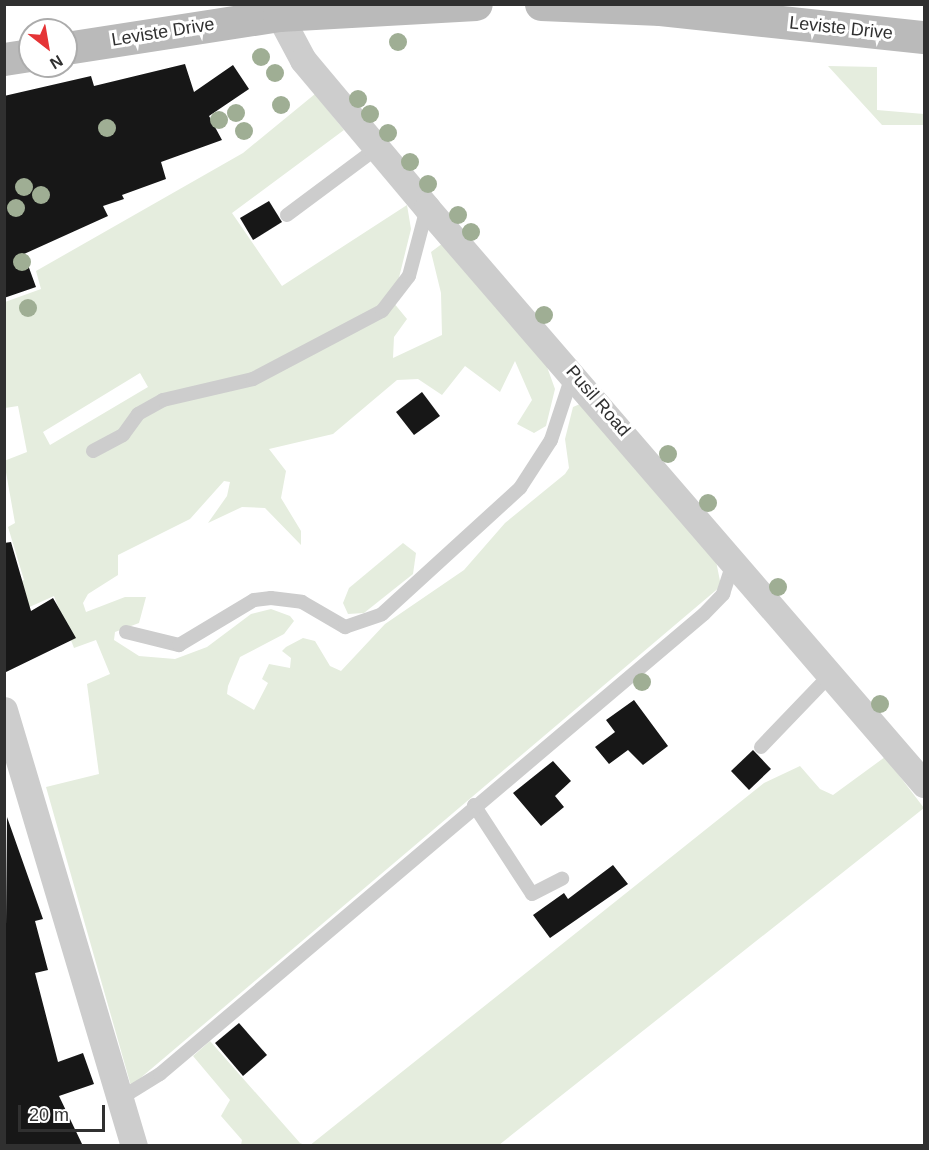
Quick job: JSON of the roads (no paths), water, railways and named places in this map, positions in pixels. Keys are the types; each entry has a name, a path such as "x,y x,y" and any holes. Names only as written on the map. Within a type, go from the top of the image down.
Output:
{"main road":[{"name":"Leviste Drive","path":"78,46 279,15 476,4"},
{"name":"Leviste Drive","path":"541,4 660,9 924,37"}],"street":[{"name":"Pusil Road","path":"279,15 303,60 427,208 573,371 924,784"},
{"path":"4,710 134,1146"}],"lane":[{"path":"286,215 377,148"},
{"path":"93,451 123,435 138,414 163,400 253,379 382,311 410,276 427,208"},
{"path":"126,632 178,645 254,600 271,598 302,602 345,627 382,614 520,489 551,440 573,371"},
{"path":"121,1098 160,1074 713,606 726,589 734,561"},
{"path":"761,747 831,674"},
{"path":"474,806 532,894 562,879"}]}
